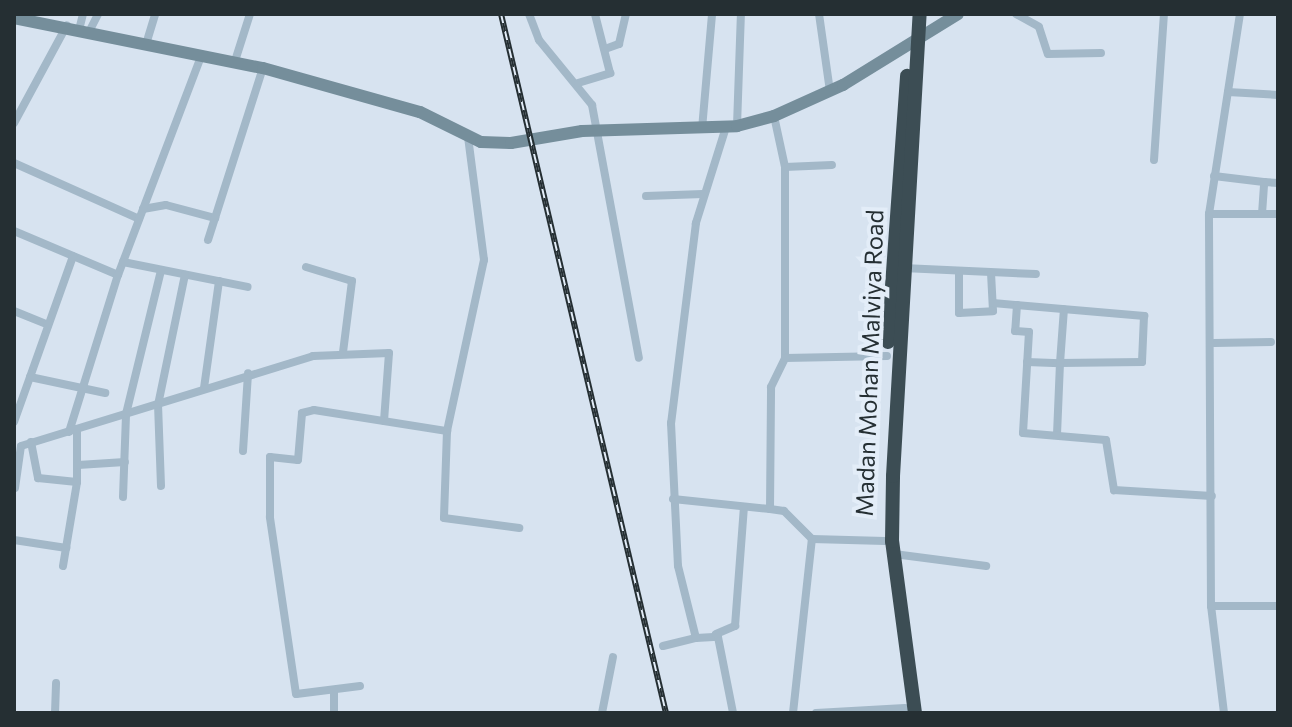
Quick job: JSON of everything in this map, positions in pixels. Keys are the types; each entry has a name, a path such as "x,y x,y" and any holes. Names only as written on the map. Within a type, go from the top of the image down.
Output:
{"highway":[{"name":"Madan Mohan Malviya Road","path":"911,14 915,38"},
{"name":"Madan Mohan Malviya Road","path":"889,548 887,356 915,38 920,14"},
{"path":"908,711 889,548 915,38"}],"street":[{"path":"14,123 81,23 98,14"},
{"path":"147,41 155,14"},
{"path":"235,61 250,14"},
{"path":"529,14 539,40 578,83 598,131 639,358"},
{"path":"578,83 608,76 605,49 595,14"},
{"path":"605,49 619,44 626,14"},
{"path":"702,129 712,14"},
{"path":"696,638 678,566 673,499 675,379 703,194 732,126 741,14"},
{"path":"819,14 830,91"},
{"path":"14,18 81,23 263,68 420,112 468,136 511,143 598,131 732,126 774,116 830,91 958,14"},
{"path":"1016,14 1039,27 1048,54 1101,53"},
{"path":"1154,160 1164,14"},
{"path":"1224,713 1211,606 1214,343 1209,214 1240,14"},
{"path":"63,566 77,482 73,431 83,388 118,275 202,53"},
{"path":"208,240 263,68"},
{"path":"1228,92 1278,95"},
{"path":"770,509 771,387 785,358 785,167 774,116"},
{"path":"468,136 484,260 447,431 444,518 519,528"},
{"path":"14,163 139,219"},
{"path":"785,167 832,165"},
{"path":"1214,176 1278,183"},
{"path":"1262,214 1264,182"},
{"path":"646,196 703,194"},
{"path":"143,209 166,205 215,218"},
{"path":"1209,214 1278,214"},
{"path":"14,231 118,275"},
{"path":"14,422 73,256"},
{"path":"123,262 248,287"},
{"path":"306,267 352,281 343,352"},
{"path":"903,268 1036,274"},
{"path":"123,497 126,414 161,270"},
{"path":"959,271 959,313 993,311 991,273"},
{"path":"161,486 158,405 185,275"},
{"path":"204,388 219,281"},
{"path":"993,303 1144,316 1142,362 1027,362"},
{"path":"1017,305 1015,331 1029,332 1023,433 1106,440 1114,490 1212,496"},
{"path":"1057,435 1064,309"},
{"path":"14,311 47,324"},
{"path":"1214,343 1271,342"},
{"path":"15,488 18,450 31,442 158,405 248,373 343,352 389,353 384,421"},
{"path":"785,358 887,356"},
{"path":"243,451 248,373"},
{"path":"30,377 105,393"},
{"path":"360,686 296,694 270,517 270,457 298,460 302,413 447,431"},
{"path":"31,442 38,478 77,482"},
{"path":"78,465 125,462"},
{"path":"673,499 784,511 812,539 889,548 986,566"},
{"path":"663,646 716,634 735,626 744,507"},
{"path":"793,713 812,539"},
{"path":"14,540 66,548"},
{"path":"1211,606 1278,606"},
{"path":"716,634 733,713"},
{"path":"602,713 613,657"},
{"path":"55,713 56,683"},
{"path":"334,690 334,713"},
{"path":"816,713 908,711"}],"railway":[{"path":"501,14 666,713"}]}
